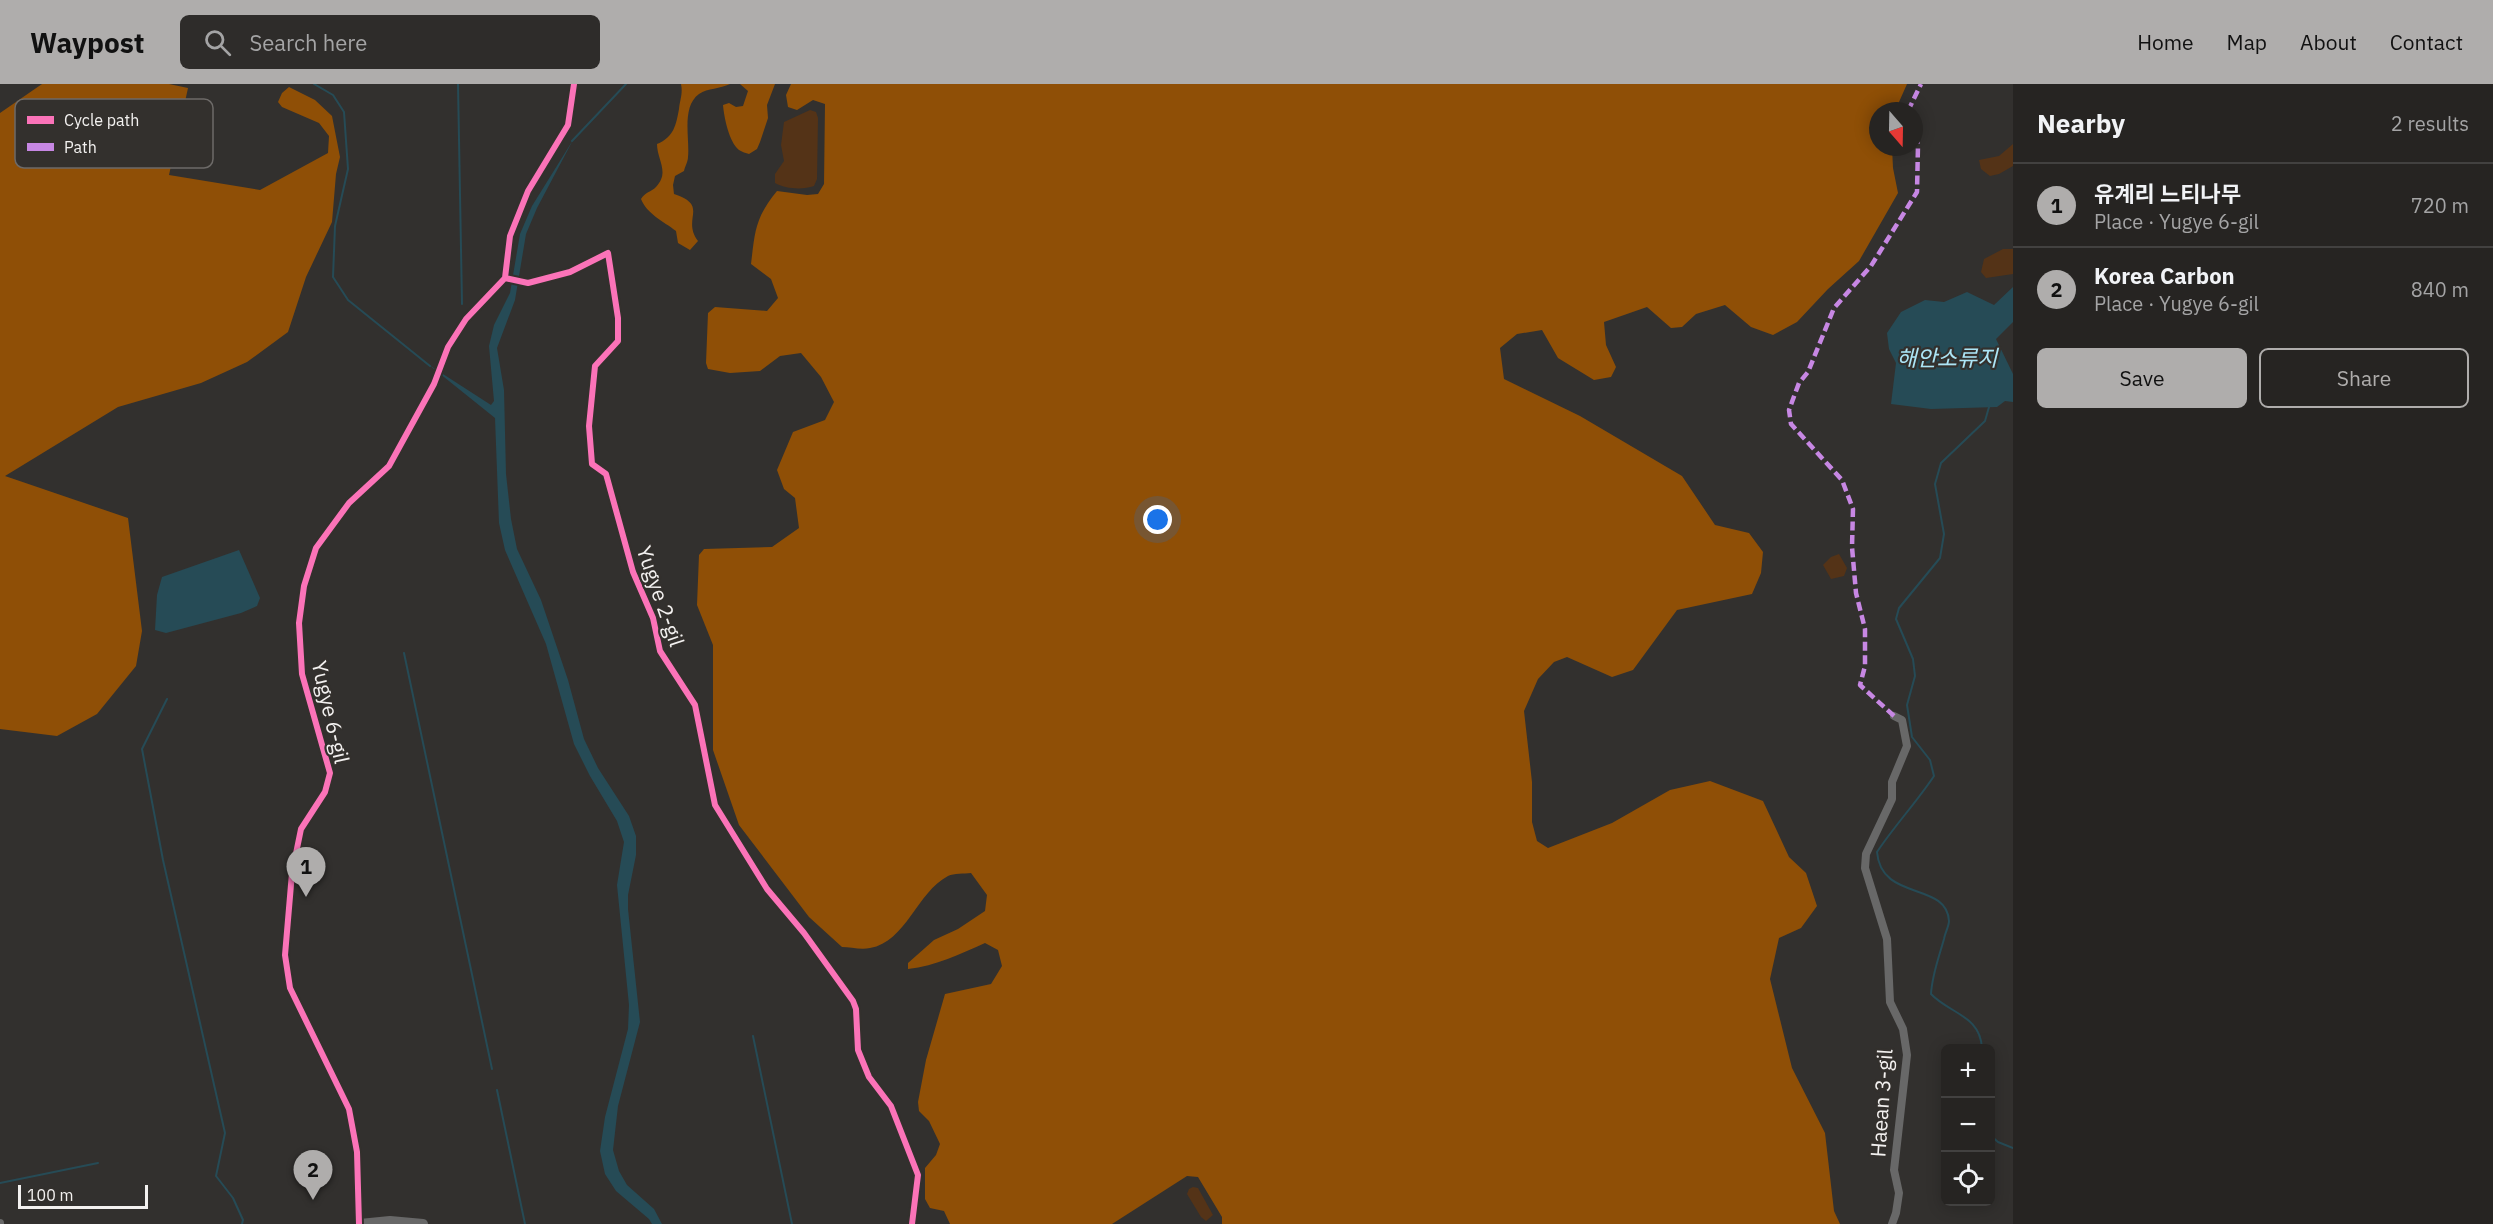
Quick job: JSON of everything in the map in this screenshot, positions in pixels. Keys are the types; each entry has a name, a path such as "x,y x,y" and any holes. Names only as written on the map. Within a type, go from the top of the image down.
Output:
{"street":[{"path":"506,278 510,236 528,191 568,125 574,84"},
{"name":"Yugye 2-gil","path":"506,278 528,283 570,272 608,253 618,318 618,341 595,366 589,426 592,464 606,474 633,572 653,618 660,651 695,705 715,805 767,889 804,933 853,1001 856,1009 858,1050 869,1077 891,1106 918,1175 912,1224"},
{"name":"Yugye 6-gil","path":"359,1224 357,1152 349,1109 290,988 285,956 292,873 301,829 325,792 330,773 302,674 299,623 304,586 316,548 349,503 389,466 434,384 448,347 466,320 506,278"},
{"name":"Haean 3-gil","path":"1892,1224 1899,1192 1894,1170 1907,1055 1903,1029 1890,1002 1887,939 1865,868 1866,854 1892,799 1892,782 1907,746 1902,720 1894,716"},
{"path":"359,1224 390,1221 423,1224"}],"shaded area":[{"path":"42,84 169,84 188,88 186,99 20,99"},
{"path":"681,84 730,84 699,94 693,100 688,115 688,161 684,171 675,176 673,185 674,194 691,203 693,208 692,226 698,241 690,250 678,243 676,231 651,213 641,199 660,182 662,166 657,144 671,134 675,125 682,91"},
{"path":"740,84 775,84 767,105 768,118 760,142 757,149 749,154 739,150 732,141 723,105 729,103 736,107 743,106 748,91"},
{"path":"791,84 1907,84 1899,102 1869,102 1869,156 1892,156 1898,193 1859,261 1797,322 1773,335 1751,327 1725,305 1696,314 1682,327 1671,328 1647,307 1604,322 1606,345 1616,367 1611,377 1594,380 1558,358 1542,330 1517,334 1500,348 1504,379 1580,416 1682,476 1715,525 1749,533 1763,552 1761,573 1752,594 1677,610 1633,670 1612,677 1567,657 1554,662 1538,679 1524,711 1532,782 1532,822 1537,841 1548,848 1612,823 1670,790 1710,781 1763,801 1789,857 1806,873 1817,906 1801,928 1779,938 1770,979 1792,1068 1825,1133 1834,1211 1840,1224 1222,1224 1222,1217 1198,1177 1187,1176 1112,1224 950,1224 944,1211 930,1208 925,1199 925,1168 936,1155 940,1144 929,1121 919,1111 918,1102 926,1060 945,994 991,984 1002,966 998,950 985,943 928,965 908,969 908,963 934,940 958,929 985,911 987,895 971,873 950,875 937,883 902,927 882,944 867,949 842,947 809,917 739,825 713,750 713,645 697,605 699,555 704,549 772,547 799,528 795,498 784,489 777,470 793,432 825,420 834,402 821,377 801,353 780,356 760,371 730,373 708,369 706,363 708,313 715,307 767,311 778,298 771,279 751,264 757,225 764,209 777,191 807,195 818,194 824,184 825,104 813,100 797,110 788,107 786,95"},
{"path":"289,87 315,100 332,116 340,157 336,174 332,222 306,277 288,332 247,362 201,383 118,407 5,476 128,518 142,631 136,666 97,714 57,736 0,729 0,113 15,103 15,168 171,168 169,175 260,190 328,153 329,136 319,123 282,107 278,102 282,93"},
{"path":"810,110 816,112 818,118 817,179 814,186 805,188 789,188 779,185 775,183 775,174 784,161 781,145 784,122"},
{"path":"2013,144 2013,166 1990,176 1981,169 1979,160 1999,156"},
{"path":"2003,249 2013,249 2013,274 1986,278 1981,272 1984,259"},
{"path":"1839,554 1847,568 1844,576 1831,579 1823,565 1831,557"},
{"path":"1193,1187 1198,1188 1213,1215 1206,1221 1187,1194"}],"water":[{"path":"573,140 526,234 515,300 497,348 504,390 506,474 517,549 541,600 568,680 584,739 598,768 629,816 636,836 636,855 628,895 628,909 640,1022 618,1106 613,1150 619,1171 627,1185 654,1209 662,1224 652,1224 616,1191 605,1174 600,1151 605,1117 628,1029 629,1005 617,885 624,842 617,821 574,744 546,644 505,550 499,523 495,418 429,365 491,405 494,401 489,346 494,325 510,293 520,234 532,206"},
{"name":"해안소류지","path":"2013,287 2013,322 1996,339 2013,374 2013,402 2005,401 1997,407 1931,409 1891,404 1896,363 1889,349 1887,333 1901,312 1925,300 1944,302 1967,292 1994,305"},
{"path":"239,550 260,598 257,606 241,613 166,633 155,630 157,595 162,577"}],"waterway":[{"path":"314,84 333,95 344,112 348,169 335,226 333,277 348,300 430,366"},
{"path":"458,84 462,304"},
{"path":"572,141 626,84"},
{"path":"1981,1044 1976,1028 1970,1022 1931,994 1934,973 1949,923 1945,909 1937,900 1890,878 1881,868 1877,852 1934,776 1930,760 1912,737 1907,705 1915,676 1913,659 1896,619 1899,608 1940,558 1944,534 1935,484 1941,463 1985,421 1989,407"},
{"path":"404,653 492,1069"},
{"path":"167,699 142,749 163,860 225,1133 216,1176 233,1198 243,1220 242,1224"},
{"path":"753,1036 792,1224"},
{"path":"497,1090 525,1224"},
{"path":"1995,1139 2013,1148"},
{"path":"0,1183 98,1163"}],"marked path":[{"path":"1912,102 1921,84"},
{"path":"1894,716 1860,685 1865,666 1865,629 1856,593 1852,547 1853,509 1842,480 1791,424 1789,410 1799,383 1808,372 1834,308 1871,266 1917,192 1918,156"}],"cycle path":[{"path":"359,1224 357,1152 349,1109 290,988 285,955 292,873 301,829 325,792 330,773 302,674 299,623 304,586 316,548 349,503 389,466 434,384 448,347 466,319 505,278 510,236 528,191 568,125 574,84"},
{"path":"505,278 528,283 570,272 608,253 618,318 618,341 595,366 589,426 592,464 606,474 633,572 653,618 660,651 695,705 715,805 767,889 804,933 853,1001 856,1009 858,1050 869,1077 891,1106 918,1175 912,1224"}],"place":[{"name":"유계리 느티나무","path":"306,897"},
{"name":"Korea Carbon","path":"313,1200"}]}
